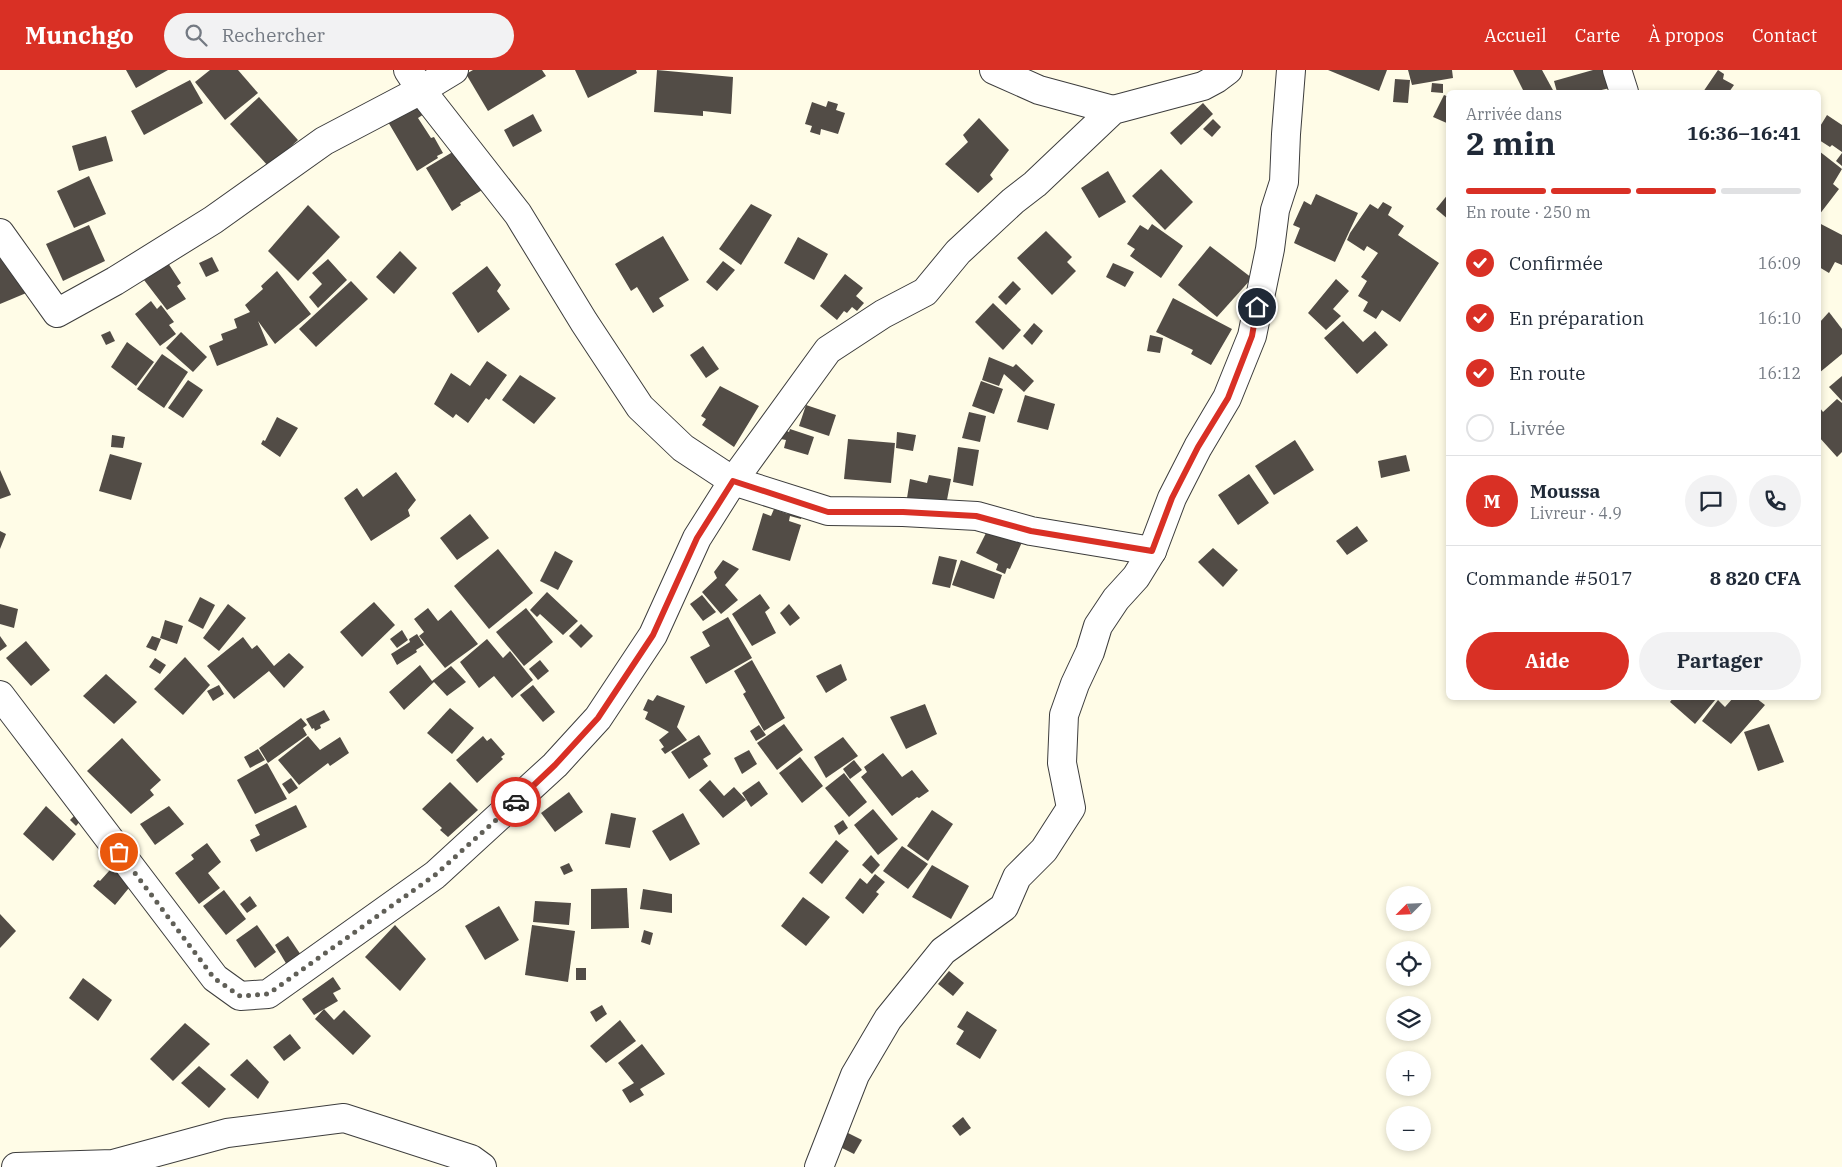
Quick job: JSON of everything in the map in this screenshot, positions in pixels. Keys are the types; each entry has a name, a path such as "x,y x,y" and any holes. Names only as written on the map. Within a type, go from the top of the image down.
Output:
{"street":[{"path":"0,233 57,313 115,281 212,220 414,80 454,70"},
{"path":"994,70 1039,90 1113,110"},
{"path":"819,1167 855,1075 888,1019 943,950 1004,907 1017,877 1044,850 1071,808 1062,763 1064,716 1075,684 1090,652 1098,626 1116,599 1136,577 1152,551 1172,498 1198,447 1228,398 1252,336 1270,249 1275,210 1284,182 1291,70"},
{"path":"1617,70 1623,90"},
{"path":"0,695 214,978 240,996 268,994 435,875 561,758 598,718 653,635 697,538 733,481 828,350 883,314 925,292 958,252 1013,201 1035,184 1113,110 1203,86 1222,75"},
{"path":"414,80 518,214 584,322 640,407 683,448 733,481 828,512 903,512 976,516 1031,531 1152,551"},
{"path":"16,1167 113,1164 227,1134 344,1118 471,1158 482,1167"}],"building":[{"path":"126,70 168,70 136,88"},
{"path":"210,70 238,70 258,93 225,120 195,82"},
{"path":"473,70 542,70 546,76 488,111 466,74"},
{"path":"575,70 636,70 637,73 588,98"},
{"path":"657,70 733,77 731,114 703,111 703,116 654,112"},
{"path":"1328,70 1387,70 1379,91"},
{"path":"1408,70 1452,70 1453,78 1412,85"},
{"path":"1513,70 1542,70 1553,90 1523,90"},
{"path":"1593,70 1603,70 1610,88 1602,90 1556,90 1554,81"},
{"path":"1718,70 1724,74 1723,79 1734,85 1730,90 1704,90"},
{"path":"1395,79 1410,80 1408,103 1393,102"},
{"path":"190,80 203,103 144,135 131,111"},
{"path":"1432,83 1443,84 1443,93 1431,92"},
{"path":"411,92 424,114 418,118 431,138 434,137 443,153 417,171 381,110"},
{"path":"1444,95 1446,96 1446,123 1433,117"},
{"path":"259,97 298,140 269,167 230,124"},
{"path":"828,101 838,104 836,110 845,113 838,134 821,129 820,135 810,132 812,126 805,124 812,102 826,107"},
{"path":"1203,103 1213,114 1181,145 1170,133"},
{"path":"533,114 542,131 513,147 504,130"},
{"path":"1827,115 1842,125 1842,152 1832,145 1830,147 1821,141 1821,125"},
{"path":"979,118 1009,150 990,175 993,179 978,193 945,164 968,142 963,135"},
{"path":"1213,119 1221,127 1212,137 1203,129"},
{"path":"106,136 113,161 79,171 72,146"},
{"path":"461,147 484,189 460,203 461,205 452,211 426,168"},
{"path":"1821,153 1842,169 1833,184 1839,189 1821,212"},
{"path":"1842,153 1842,166 1836,161"},
{"path":"1161,169 1193,202 1165,230 1132,196"},
{"path":"1108,171 1126,202 1099,218 1081,188"},
{"path":"89,176 106,214 74,228 57,191"},
{"path":"1316,194 1358,213 1335,262 1294,243 1300,228 1293,225 1304,201 1311,205"},
{"path":"1446,197 1446,217 1436,209"},
{"path":"1383,202 1392,207 1388,215 1404,226 1398,235 1439,263 1400,322 1382,310 1376,319 1363,311 1368,302 1358,296 1367,281 1361,277 1378,253 1367,246 1364,251 1347,240 1370,204 1378,209"},
{"path":"751,204 772,215 741,265 719,249"},
{"path":"308,205 340,237 298,281 268,251"},
{"path":"1152,224 1183,246 1161,278 1130,256 1135,249 1127,244 1140,225 1148,230"},
{"path":"1821,224 1842,235 1842,265 1835,262 1829,273 1821,268"},
{"path":"89,225 105,261 63,281 46,244"},
{"path":"1046,231 1072,257 1067,262 1076,271 1052,295 1017,258"},
{"path":"663,236 689,280 659,298 664,306 653,313 637,287 631,291 615,264"},
{"path":"798,237 828,254 814,280 784,263"},
{"path":"0,244 31,291 0,304"},
{"path":"1210,246 1252,278 1217,317 1178,285"},
{"path":"400,251 417,268 394,294 376,277"},
{"path":"212,257 219,271 206,277 199,263"},
{"path":"328,259 347,280 318,308 309,297 322,284 312,273"},
{"path":"723,261 735,270 717,291 706,282"},
{"path":"168,263 181,283 177,286 186,299 167,310 144,280"},
{"path":"1113,263 1134,272 1125,287 1106,277"},
{"path":"487,266 501,285 497,291 510,309 478,333 452,293"},
{"path":"277,271 311,314 275,344 258,321 268,345 217,366 209,346 223,340 221,334 237,328 234,319 250,312 245,305 263,289 261,286"},
{"path":"845,274 863,288 856,296 864,303 857,311 852,307 847,313 844,311 837,320 820,306"},
{"path":"1336,279 1349,291 1333,309 1341,316 1326,330 1308,313"},
{"path":"351,281 368,299 316,347 299,329"},
{"path":"1013,281 1021,289 1006,305 998,297"},
{"path":"1173,298 1232,329 1211,365 1191,354 1193,350 1156,332"},
{"path":"151,301 157,309 161,305 174,322 169,325 176,334 160,346 135,314"},
{"path":"993,303 1021,330 1003,350 975,322"},
{"path":"1829,312 1842,329 1842,354 1821,371 1821,321"},
{"path":"1343,321 1363,342 1375,331 1388,345 1357,374 1324,338"},
{"path":"1034,323 1043,331 1032,345 1023,336"},
{"path":"110,331 115,341 106,345 101,335"},
{"path":"181,332 207,357 193,372 166,348"},
{"path":"1150,335 1163,338 1160,353 1147,351"},
{"path":"127,342 154,362 136,386 111,367"},
{"path":"703,346 719,369 706,378 690,355"},
{"path":"162,354 188,372 164,408 137,389"},
{"path":"989,357 1013,367 1016,364 1034,381 1024,392 1004,374 999,386 982,380"},
{"path":"487,361 507,375 489,400 486,398 468,423 456,414 453,418 434,404 451,373 470,386"},
{"path":"520,375 556,398 534,424 502,400"},
{"path":"1842,376 1842,401 1829,387"},
{"path":"188,380 203,390 183,418 168,408"},
{"path":"981,381 1003,389 994,414 972,406"},
{"path":"720,386 759,406 734,447 702,425 706,419 701,416"},
{"path":"1025,395 1055,404 1048,430 1017,422"},
{"path":"1837,399 1842,403 1842,452 1837,457 1821,439 1821,409 1823,412"},
{"path":"806,405 836,415 829,436 799,426"},
{"path":"969,412 986,416 980,442 962,438"},
{"path":"277,417 298,428 280,457 261,444 263,440 265,441"},
{"path":"783,429 789,432 790,429 814,437 808,455 784,448 786,440 781,439"},
{"path":"897,432 916,435 913,451 896,448"},
{"path":"112,435 125,437 123,448 111,447"},
{"path":"848,439 895,443 891,483 844,479"},
{"path":"1295,440 1314,470 1274,495 1255,466"},
{"path":"958,447 979,450 973,486 953,482"},
{"path":"110,454 142,463 131,500 99,491"},
{"path":"1406,455 1410,471 1381,478 1378,461"},
{"path":"0,470 11,495 0,499"},
{"path":"396,472 416,500 408,510 410,516 371,541 344,498 357,488 363,497"},
{"path":"1249,474 1269,503 1238,525 1218,495"},
{"path":"929,475 951,479 946,505 907,498 910,479 927,483"},
{"path":"791,505 804,510 801,519 790,516 789,521 801,525 790,561 752,550 763,513 771,516 774,509 788,514"},
{"path":"470,514 489,538 457,560 440,538"},
{"path":"990,525 1023,540 1010,569 1007,568 1005,574 996,570 998,564 976,553"},
{"path":"1357,526 1368,541 1347,555 1336,541"},
{"path":"0,531 6,534 0,549"},
{"path":"1213,548 1238,570 1223,587 1198,562"},
{"path":"498,549 533,593 489,629 454,586"},
{"path":"555,551 573,561 558,590 540,581"},
{"path":"939,556 957,560 950,588 932,584"},
{"path":"723,560 739,569 725,585 738,600 721,614 702,592 717,578 714,572"},
{"path":"961,560 1002,575 994,599 952,585"},
{"path":"547,592 578,621 563,635 540,614 537,617 530,610"},
{"path":"760,594 770,608 765,612 776,633 752,646 732,614"},
{"path":"702,595 716,612 703,621 690,604"},
{"path":"200,597 215,605 203,629 188,621"},
{"path":"374,602 395,625 362,657 340,632"},
{"path":"0,604 18,609 14,628 0,624"},
{"path":"228,604 246,618 219,651 203,638"},
{"path":"789,604 800,618 790,626 780,613"},
{"path":"428,608 438,621 451,610 478,644 445,668 419,636 424,632 414,619"},
{"path":"526,608 553,642 524,666 496,632"},
{"path":"728,617 752,658 706,684 690,657 710,646 702,632"},
{"path":"165,620 183,626 177,644 160,638"},
{"path":"581,624 593,636 581,648 569,636"},
{"path":"402,630 408,640 397,648 390,639"},
{"path":"417,634 424,645 397,665 391,654 410,642 409,639"},
{"path":"0,636 7,646 0,651"},
{"path":"152,636 161,639 156,651 146,647"},
{"path":"243,637 252,649 257,645 274,666 289,653 304,667 284,688 269,671 234,699 207,666"},
{"path":"487,639 503,658 510,651 533,680 512,698 494,676 479,688 460,662"},
{"path":"26,641 50,670 31,686 6,658"},
{"path":"185,657 210,685 183,715 154,689"},
{"path":"155,658 166,665 160,674 149,667"},
{"path":"540,660 549,671 538,680 529,669"},
{"path":"752,660 785,718 764,731 743,694 746,692 734,671"},
{"path":"841,664 847,680 826,693 816,676"},
{"path":"420,665 432,681 451,666 466,682 447,696 434,682 404,710 389,692"},
{"path":"106,674 137,702 114,724 83,696"},
{"path":"219,685 224,694 213,701 207,691"},
{"path":"533,685 555,712 543,722 520,695"},
{"path":"657,695 685,706 677,727 687,740 665,754 661,749 664,747 659,740 669,732 645,719 648,712 643,710 648,699 653,701"},
{"path":"1672,700 1715,700 1695,724 1670,702"},
{"path":"1718,700 1725,707 1731,700 1759,700 1765,705 1731,744 1702,721"},
{"path":"925,704 937,734 906,749 890,717"},
{"path":"450,708 474,728 452,754 427,733"},
{"path":"324,710 330,720 320,725 321,728 315,731 306,719"},
{"path":"301,718 307,725 303,728 307,735 268,763 259,748"},
{"path":"784,724 803,750 777,770 757,743"},
{"path":"1769,724 1784,762 1758,771 1744,732"},
{"path":"759,725 766,735 756,741 750,731"},
{"path":"699,735 711,754 703,759 708,766 689,779 671,752"},
{"path":"308,736 320,750 340,737 349,753 330,766 328,763 299,785 278,760"},
{"path":"483,736 487,741 491,738 505,754 501,757 503,759 477,783 456,760"},
{"path":"843,737 858,756 826,778 814,757"},
{"path":"122,738 161,780 150,790 154,795 131,814 87,771"},
{"path":"258,749 265,760 250,768 244,757"},
{"path":"749,750 757,764 742,774 734,758"},
{"path":"883,753 902,777 912,770 929,791 919,798 917,797 892,816 861,777 867,772 864,767"},
{"path":"800,757 823,786 802,803 779,773"},
{"path":"854,760 862,770 850,779 843,769"},
{"path":"267,763 287,799 255,814 237,780"},
{"path":"844,773 867,802 849,817 825,788"},
{"path":"291,778 298,788 289,794 282,784"},
{"path":"710,780 724,796 734,787 746,800 723,818 699,790"},
{"path":"759,781 768,794 751,807 742,793"},
{"path":"450,782 478,810 448,837 440,830 442,828 422,809"},
{"path":"569,792 583,812 555,832 541,813"},
{"path":"296,805 307,827 256,852 250,840 260,835 255,825"},
{"path":"46,806 76,834 53,861 23,834"},
{"path":"169,806 184,824 155,845 140,824"},
{"path":"873,809 898,839 878,855 854,825"},
{"path":"932,810 953,824 928,861 907,846"},
{"path":"611,813 636,818 630,848 605,844"},
{"path":"683,813 700,844 670,861 652,831"},
{"path":"76,814 82,819 76,826 70,820"},
{"path":"843,820 848,828 839,835 834,826"},
{"path":"836,840 849,851 822,884 809,873"},
{"path":"207,843 221,862 208,873 220,888 199,904 175,873 194,859 191,855"},
{"path":"902,846 928,864 908,889 883,871"},
{"path":"871,855 880,865 872,874 862,865"},
{"path":"118,861 137,878 115,905 93,886"},
{"path":"569,863 573,871 564,875 560,867"},
{"path":"932,865 969,886 951,919 912,897"},
{"path":"875,874 885,882 876,892 879,894 863,914 845,898 860,878 867,884"},
{"path":"627,888 629,928 591,929 591,889"},
{"path":"643,889 672,894 672,913 640,909"},
{"path":"224,890 246,919 226,935 203,906"},
{"path":"250,896 257,906 247,913 240,904"},
{"path":"803,897 830,917 806,946 781,926"},
{"path":"535,901 571,903 569,925 533,922"},
{"path":"499,906 519,940 485,960 465,926"},
{"path":"0,914 16,931 0,948"},
{"path":"257,925 276,952 255,968 236,940"},
{"path":"395,925 426,959 400,991 365,957"},
{"path":"532,925 575,931 568,982 525,975"},
{"path":"644,930 653,933 650,945 641,942"},
{"path":"288,936 301,955 287,965 275,945"},
{"path":"576,968 586,968 586,980 576,980"},
{"path":"949,971 964,983 953,996 938,984"},
{"path":"333,977 341,989 333,993 338,1001 314,1015 302,999"},
{"path":"83,978 112,1000 98,1021 69,998"},
{"path":"602,1005 607,1014 596,1022 590,1012"},
{"path":"324,1009 334,1020 344,1010 371,1036 353,1055 315,1019"},
{"path":"967,1011 997,1030 980,1059 956,1044 964,1031 957,1027"},
{"path":"620,1020 636,1041 606,1063 590,1046"},
{"path":"185,1023 210,1044 173,1081 150,1059"},
{"path":"290,1034 301,1048 284,1061 273,1047"},
{"path":"642,1044 665,1074 640,1089 644,1095 630,1103 622,1090 634,1083 618,1063"},
{"path":"247,1059 269,1082 258,1099 230,1075"},
{"path":"199,1066 226,1089 209,1108 181,1083"},
{"path":"963,1117 971,1128 960,1136 952,1126"},
{"path":"846,1132 862,1140 854,1154 840,1147"}],"way so far":[{"path":"119,852 214,978 240,996 268,994 435,875 516,802"}],"route":[{"path":"516,802 555,765 598,718 653,635 697,538 733,481 793,499 828,512 903,512 976,516 1031,531 1152,551 1172,498 1198,447 1228,398 1252,336 1257,307"}]}
